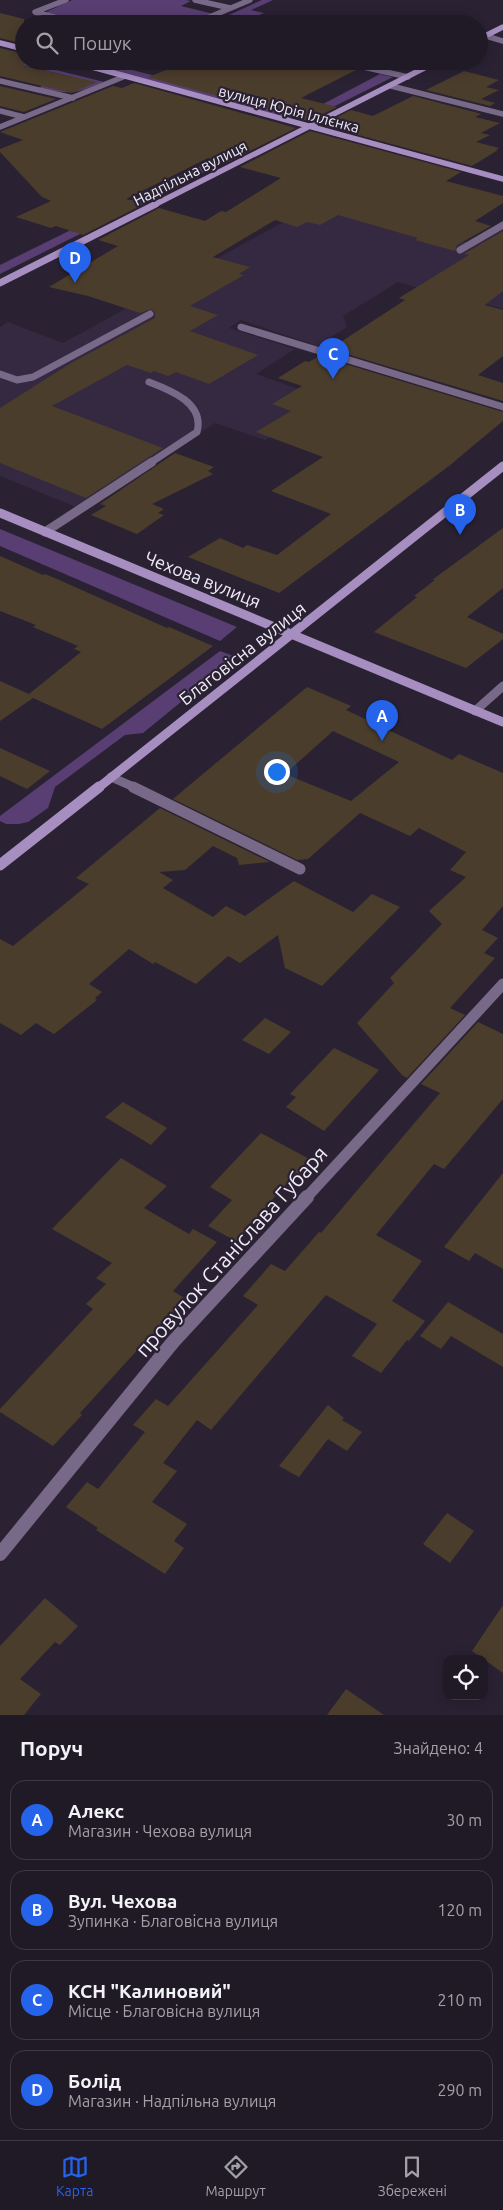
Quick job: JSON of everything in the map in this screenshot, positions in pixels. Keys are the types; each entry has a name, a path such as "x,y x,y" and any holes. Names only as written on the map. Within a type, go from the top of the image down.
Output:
{"main road":[{"path":"488,35 503,27"},
{"path":"0,43 15,47"},
{"name":"вулиця Юрія Іллєнка","path":"103,70 503,179"},
{"name":"Надпільна вулиця","path":"0,283 421,70"},
{"name":"Благовісна вулиця","path":"0,865 503,466"},
{"name":"Чехова вулиця","path":"0,513 503,722"}],"street":[{"path":"46,15 35,12 66,0"},
{"path":"196,0 230,8"},
{"path":"214,15 250,0"},
{"path":"488,37 503,41"},
{"path":"377,70 408,77"},
{"path":"0,127 123,77"},
{"path":"0,81 73,98"},
{"path":"391,86 503,114"},
{"path":"0,111 24,117"},
{"path":"460,250 503,225"},
{"path":"0,374 16,380 33,377 150,314"},
{"path":"241,326 503,407"},
{"path":"45,532 197,432 198,420 186,398 149,382"},
{"path":"474,711 503,686"},
{"path":"111,777 165,801 300,869"},
{"name":"провулок Станіслава Губаря","path":"0,1554 173,1342 503,984"}],"shaded area":[{"path":"72,0 186,0 191,1 181,6 214,14 48,15 46,12"},
{"path":"262,0 273,0 251,10 264,13 259,15 229,15"},
{"path":"0,56 15,60 15,64 0,60"},
{"path":"43,70 56,70 104,82 72,92 59,92 40,88 43,82 81,79"},
{"path":"112,70 132,70 298,113 289,118"},
{"path":"380,74 393,77 317,115 308,112"},
{"path":"269,132 278,135 0,274 0,265"},
{"path":"320,202 466,242 503,221 503,309 443,291 438,294 398,282 343,316 347,327 317,346 241,320 229,328 295,349 256,374 469,449 449,467 304,419 265,440 215,423 86,511 0,476 0,327 8,322 63,343"},
{"path":"0,529 237,627 220,641 0,546"},
{"path":"220,651 236,657 143,733 125,735 55,787 48,808 28,822 6,824 0,821 0,816"}],"building":[{"path":"0,13 15,17 15,42 0,38"},
{"path":"0,48 15,52 15,70 42,70 97,82 72,93 0,76"},
{"path":"166,70 356,70 301,98 337,107 309,121 148,77"},
{"path":"464,71 499,80 486,87 499,90 481,99 495,103 490,106 426,90"},
{"path":"134,83 296,128 226,163 208,158 126,199 144,204 83,235 56,226 51,228 16,217 51,201 42,197 0,152 0,149 23,140 0,132 113,86 122,88"},
{"path":"0,86 56,99 24,112 0,106"},
{"path":"413,96 478,113 481,114 475,117 500,123 481,133 490,135 476,142 499,148 496,150 498,150 472,166 322,125 351,110 373,116"},
{"path":"310,131 461,172 446,181 503,196 503,203 475,221 491,226 457,245 455,251 415,240 418,238 338,215 320,225 307,222 297,227 275,220 213,257 250,267 239,274 244,275 190,306 218,315 190,331 258,355 209,384 176,372 168,376 154,371 151,373 127,365 52,406 163,448 86,498 0,463 0,408 71,363 155,318 155,312 151,309 140,313 88,296 49,287 118,246 98,240 159,208 205,221 221,211 226,212 281,178 240,167"},
{"path":"503,231 503,291 485,305 503,310 503,356 478,375 503,383 503,401 330,349 405,300 399,298 469,255 464,254"},
{"path":"319,356 503,412 503,421 445,469 279,593 188,557 220,538 243,548 247,545 277,555 331,514 271,491 323,457 256,432 291,411 272,404 302,386 278,378 305,361 309,362"},
{"path":"175,453 214,467 208,471 213,474 152,504 164,509 158,513 164,515 137,534 91,515 106,506 100,504"},
{"path":"503,528 503,588 467,617 503,634 503,639 466,668 374,632 435,580 432,580"},
{"path":"0,556 213,646 102,729 33,698 0,721 0,681 29,694 81,652 74,649 78,646 33,627 36,625 0,611"},
{"path":"307,687 351,706 346,710 452,760 459,754 503,773 503,906 482,930 498,938 484,953 495,958 450,1008 465,1015 407,1078 402,1075 357,1023 394,983 390,978 442,924 429,911 466,877 450,870 466,852 419,828 410,836 360,813 308,859 297,860 173,799","holes":["333,731 399,762 351,801 285,774"]},
{"path":"0,748 50,771 27,789 0,776"},
{"path":"160,808 270,862 239,865 237,858 213,846 185,870 159,872 173,880 163,888 213,917 226,906 245,916 294,881 353,912 372,894 400,907 322,986 285,968 278,935 240,963 228,956 196,984 155,962 153,964 129,949 89,984 102,992 95,998 97,1000 54,1034 36,1023 21,1035 0,1023 0,939 13,946 89,884 76,878"},
{"path":"265,1018 291,1032 269,1054 242,1040"},
{"path":"478,1022 503,1034 503,1099 444,1169 434,1164 376,1235 422,1261 392,1301 425,1321 409,1341 407,1340 381,1373 352,1356 377,1324 326,1295 211,1430 197,1420 163,1463 177,1471 152,1502 187,1524 174,1541 184,1548 165,1574 96,1530 98,1528 66,1507 87,1482 98,1489 145,1432 133,1425 156,1399 168,1406 258,1305 243,1296 271,1264 285,1271 319,1232 321,1233 440,1093 421,1084"},
{"path":"334,1048 379,1070 324,1131 286,1107 296,1097 290,1094"},
{"path":"123,1102 167,1128 151,1145 105,1117"},
{"path":"261,1133 313,1161 290,1185 287,1183 236,1241 208,1226 232,1200 210,1187"},
{"path":"121,1158 167,1186 144,1208 189,1234 193,1229 217,1242 173,1291 186,1299 80,1413 82,1415 53,1446 0,1412 0,1409 93,1309 86,1304 106,1284 96,1278 112,1263 52,1229"},
{"path":"503,1173 503,1269 475,1253 469,1261 444,1247"},
{"path":"448,1302 503,1334 503,1367 451,1336 441,1349 420,1336"},
{"path":"328,1405 344,1418 342,1420 362,1432 347,1451 328,1439 299,1477 279,1466"},
{"path":"447,1513 474,1531 450,1563 423,1544"},
{"path":"45,1598 78,1626 60,1645 55,1642 20,1679 41,1694 24,1715 0,1715 0,1646"},
{"path":"503,1605 503,1673 488,1662 488,1655 478,1655 472,1651"},
{"path":"346,1689 384,1715 327,1715"}],"place":[{"name":"Болід","path":"75,283"},
{"name":"КСН \"Калиновий\"","path":"333,379"},
{"name":"Вул. Чехова","path":"460,535"},
{"name":"Алекс","path":"382,741"}]}
